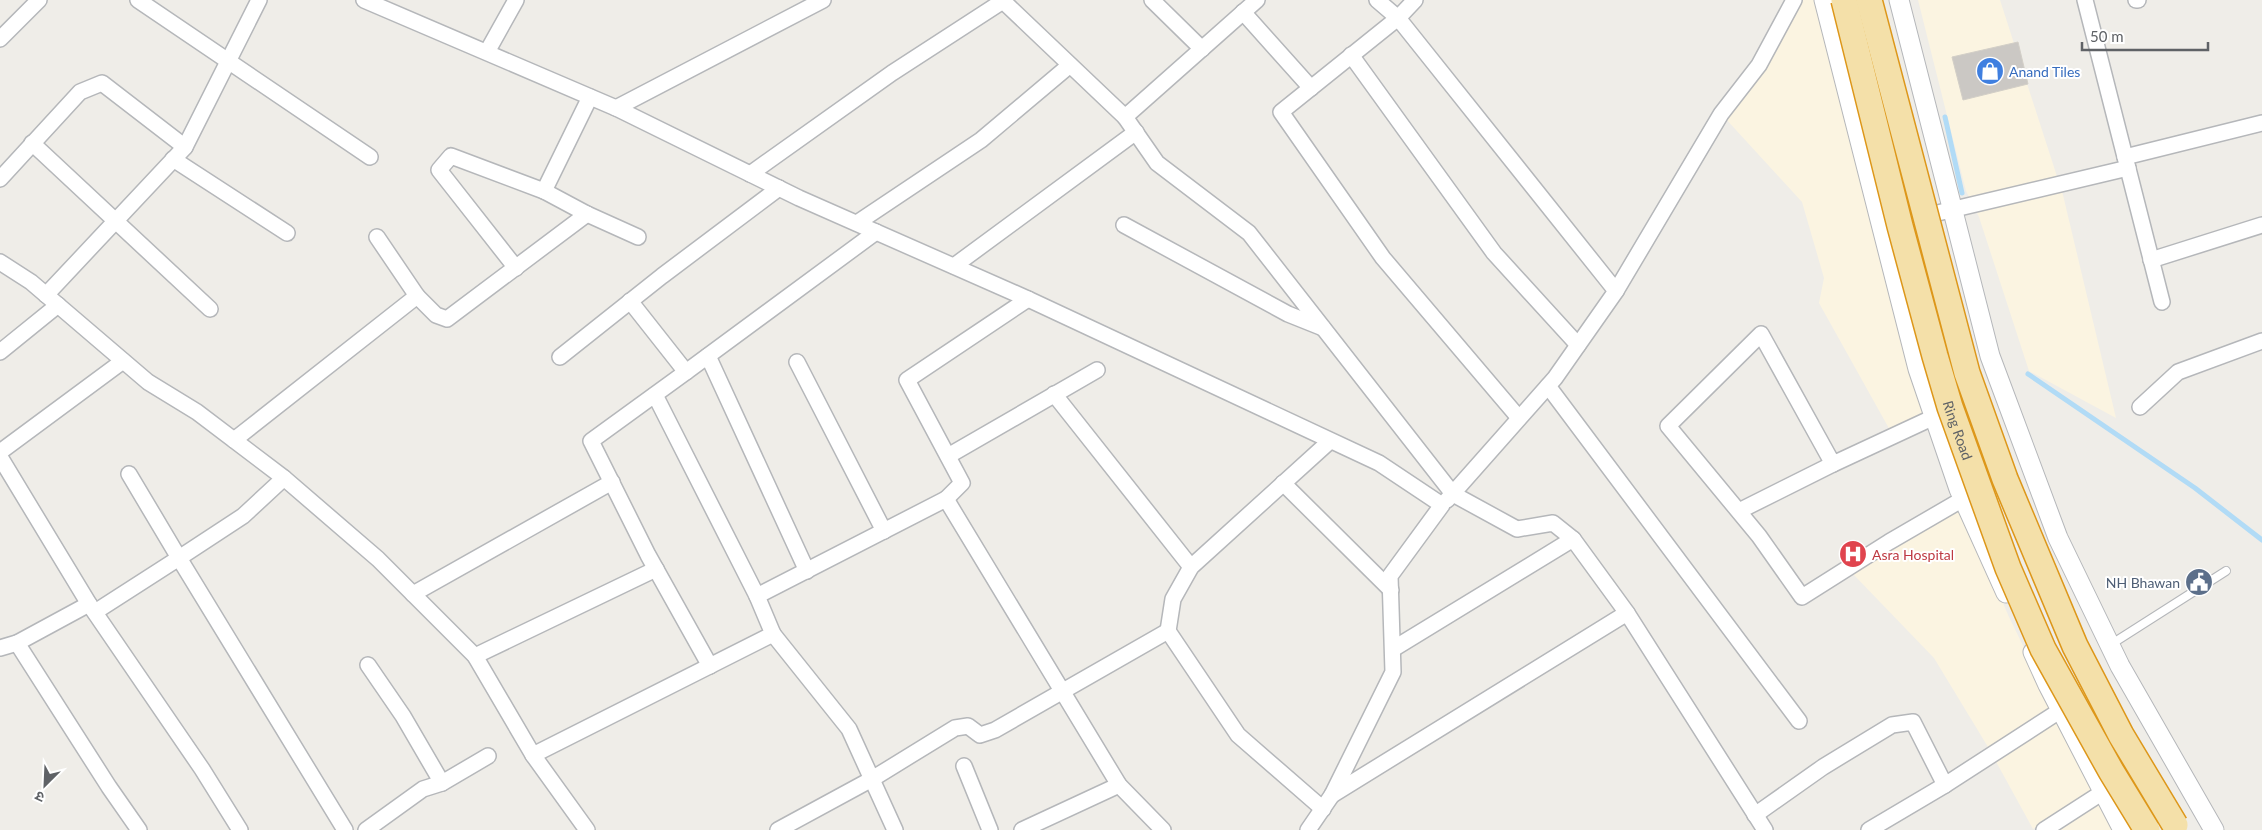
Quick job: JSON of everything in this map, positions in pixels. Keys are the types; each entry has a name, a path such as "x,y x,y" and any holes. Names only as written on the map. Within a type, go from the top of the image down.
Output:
{"highway":[{"name":"Ring Road","path":"1844,0 1950,408 2008,568 2043,649 2111,771 2147,830"},
{"name":"Ring Road","path":"1869,0 1967,373 2005,479 2075,646 2121,736 2175,825"}],"street":[{"path":"0,39 39,0"},
{"path":"138,0 370,157"},
{"path":"46,295 185,147 259,0"},
{"path":"364,0 616,108 779,188 1028,299 1379,464 1447,499 1517,529 1553,523 1573,539 1627,613 1765,830"},
{"path":"486,52 516,0"},
{"path":"616,108 823,0"},
{"path":"1152,0 1202,49"},
{"path":"1125,117 1257,0"},
{"path":"1378,0 1398,18 1616,291"},
{"path":"1415,0 1398,18 1280,112 1383,258 1519,418"},
{"path":"1308,830 1332,795 1394,672 1390,576 1447,499 1548,386 1616,291 1721,114 1759,65 1794,0"},
{"path":"1824,0 1918,369 1963,498 2060,710 2123,830"},
{"path":"1899,0 1990,356 2058,538 2109,645 2214,830"},
{"path":"2085,0 2162,302"},
{"path":"750,174 892,73 1003,1 1125,117 1157,163 1249,232 1325,329 1447,499"},
{"path":"1243,12 1311,88"},
{"path":"1351,55 1494,253 1578,345"},
{"path":"857,224 981,140 1070,65"},
{"path":"0,178 80,92 102,83 185,147"},
{"path":"544,191 590,97"},
{"path":"1882,226 2126,162 2262,123"},
{"path":"954,266 1136,132"},
{"path":"32,143 114,222 210,309"},
{"path":"516,268 439,170 451,156 544,191 587,214 638,237"},
{"path":"173,159 287,233"},
{"path":"560,357 630,301 779,188"},
{"path":"377,237 417,296 436,315 447,319 587,214"},
{"path":"1124,225 1288,314 1325,329"},
{"path":"2151,260 2262,225"},
{"path":"710,666 656,569 591,441 876,232"},
{"path":"0,262 46,295 148,382 197,412 284,478 378,558 475,656 533,755 587,830"},
{"path":"234,440 417,296"},
{"path":"757,596 946,499 962,483 907,380 1028,299"},
{"path":"630,301 686,372"},
{"path":"0,352 58,305"},
{"path":"1833,464 1761,334 1668,426 1759,536 1802,597 1963,498"},
{"path":"2140,407 2178,372 2262,341"},
{"path":"708,356 807,571"},
{"path":"0,452 123,361"},
{"path":"797,362 884,531"},
{"path":"948,456 1096,370"},
{"path":"1548,386 1798,721"},
{"path":"1054,394 1191,567"},
{"path":"655,395 757,596 774,634 849,729 895,830"},
{"path":"1739,511 1833,464 1934,417"},
{"path":"1323,809 1238,735 1168,632 1173,599 1191,567 1330,441"},
{"path":"0,457 92,608 202,769 240,830"},
{"path":"129,474 345,830"},
{"path":"0,648 17,643 92,608 179,558 243,516 284,478"},
{"path":"414,594 612,482"},
{"path":"1283,483 1391,590"},
{"path":"946,499 1119,785 1163,830"},
{"path":"1393,649 1573,539"},
{"path":"475,656 656,569"},
{"path":"1332,795 1627,613"},
{"path":"778,830 872,779 955,728 968,726 980,735 988,733 1168,632"},
{"path":"533,755 774,634"},
{"path":"17,643 109,787 139,830"},
{"path":"368,665 403,716 442,783"},
{"path":"1869,830 1945,785 2060,710"},
{"path":"1755,815 1823,766 1892,725 1913,722 1945,785"},
{"path":"366,830 423,789 442,783 488,756"},
{"path":"964,766 990,830"},
{"path":"1022,830 1119,785"},
{"path":"2044,830 2103,792"}],"lane":[{"path":"2109,645 2226,571"}],"shaded area":[{"path":"1803,0 1817,0 1840,82 1877,249 1927,416 1891,432 1819,303 1824,278 1802,202 1725,118 1769,64"},
{"path":"1918,0 2000,0 2063,195 2116,418 2029,371 1979,217 1966,191"},
{"path":"1962,508 2009,617 2094,791 2033,829 1988,747 1934,658 1853,574"},
{"path":"2098,801 2116,830 2053,830"}],"building":[{"name":"Anand Tiles","path":"2018,42 2028,84 1963,100 1952,57"},
{"path":"1855,546 1861,557 1852,562 1846,552"}],"waterway":[{"path":"1945,117 1962,193"},
{"path":"2028,374 2195,488 2262,540"}],"place":[{"name":"Anand Tiles","path":"1990,71"},
{"name":"Asra Hospital","path":"1853,554"},
{"name":"NH Bhawan","path":"2199,582"}]}
